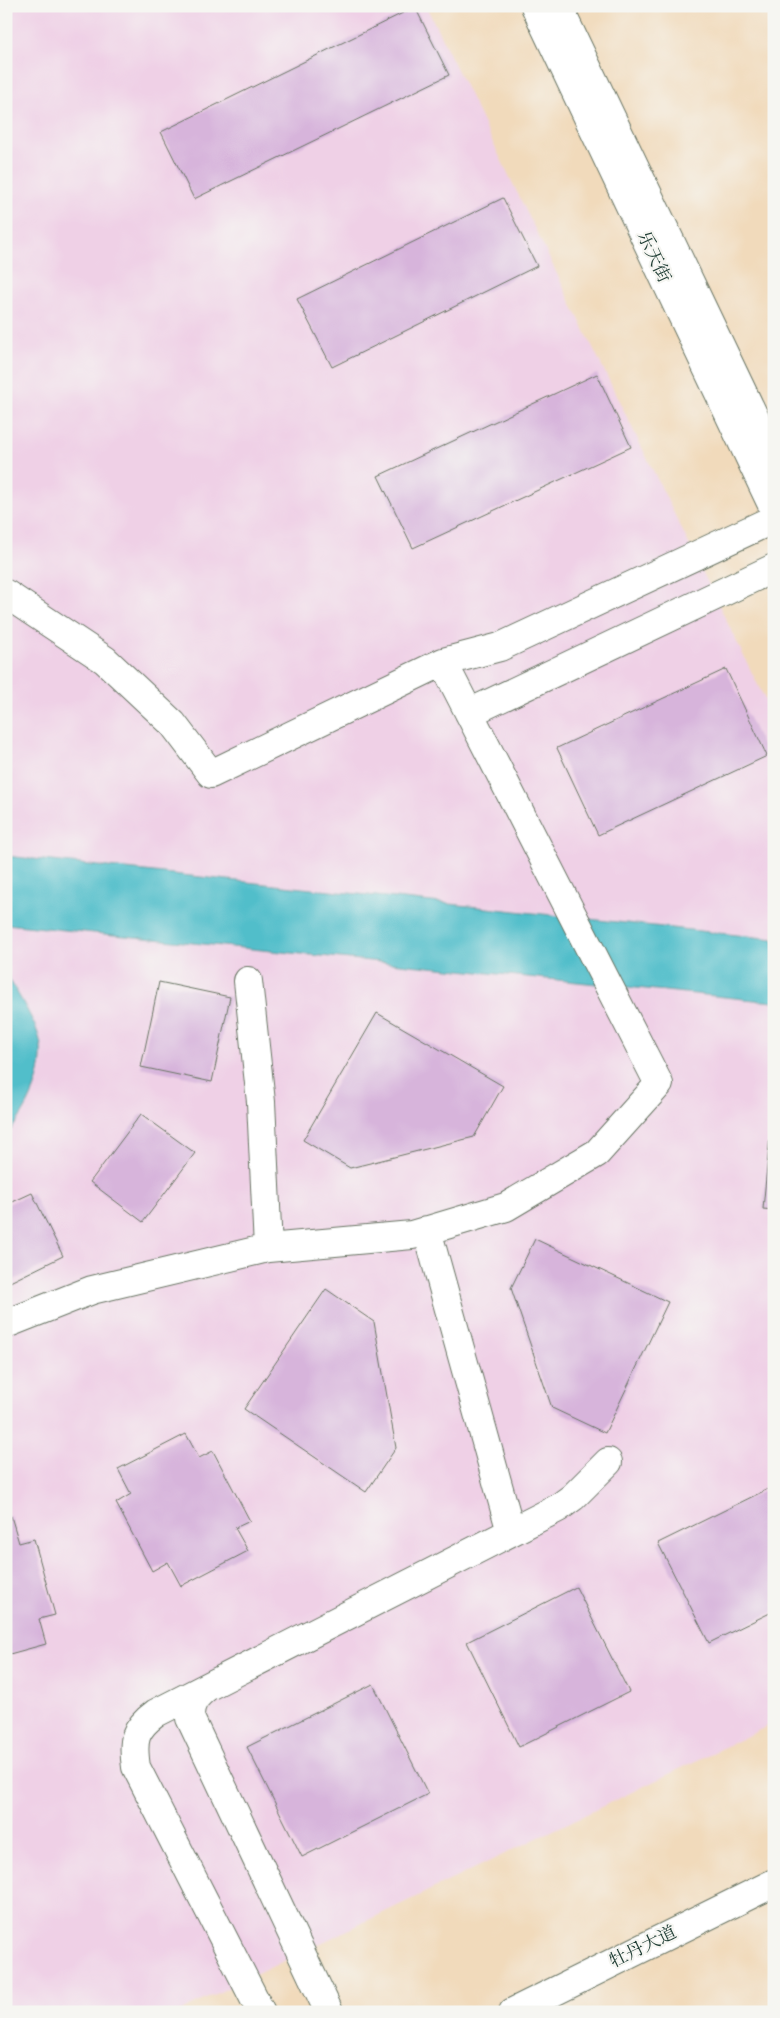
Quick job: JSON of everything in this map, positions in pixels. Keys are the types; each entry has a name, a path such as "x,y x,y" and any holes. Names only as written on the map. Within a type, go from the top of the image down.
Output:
{"street":[{"name":"乐天街","path":"535,6 774,509"},
{"name":"乐天街","path":"558,6 766,425 774,458"},
{"path":"6,594 105,660 173,724 211,774 443,662 500,647 774,519"},
{"path":"469,713 774,568"},
{"path":"6,1324 92,1290 268,1248 412,1235 506,1207 597,1153 659,1084 443,662"},
{"path":"248,981 262,1102 268,1248"},
{"path":"427,1230 512,1532"},
{"path":"261,2012 136,1767 133,1752 137,1730 143,1722 156,1712 558,1508 573,1497 608,1462"},
{"path":"207,1687 192,1702 190,1718 329,2012"},
{"name":"牡丹大道","path":"513,2012 774,1883"}],"shaded area":[{"path":"6,6 426,6 774,718 774,1723 179,2012 6,2012"}],"water":[{"path":"6,856 774,939 774,1002 6,924"},
{"path":"6,973 37,1030 40,1039 41,1059 36,1083 27,1106 6,1135"}],"building":[{"path":"415,7 449,75 194,199 161,132"},
{"path":"503,198 537,266 332,367 297,299"},
{"path":"597,374 631,447 413,548 378,476"},
{"path":"726,669 767,756 598,835 557,748"},
{"path":"159,982 230,997 212,1082 141,1067"},
{"path":"377,1013 503,1086 474,1137 350,1168 303,1140"},
{"path":"141,1114 195,1153 143,1222 90,1182"},
{"path":"771,1125 774,1126 774,1210 763,1209"},
{"path":"32,1193 63,1256 6,1284 6,1205"},
{"path":"535,1239 668,1302 605,1433 552,1408 511,1288"},
{"path":"326,1289 374,1322 396,1448 366,1492 244,1409"},
{"path":"186,1434 199,1458 213,1451 250,1521 235,1528 248,1551 181,1586 168,1562 152,1571 116,1503 131,1494 118,1469"},
{"path":"774,1486 774,1611 709,1643 658,1543"},
{"path":"11,1516 19,1543 34,1539 55,1615 39,1619 46,1644 6,1655 6,1517"},
{"path":"576,1587 629,1692 519,1747 467,1642"},
{"path":"373,1684 428,1794 302,1857 247,1747"}]}
